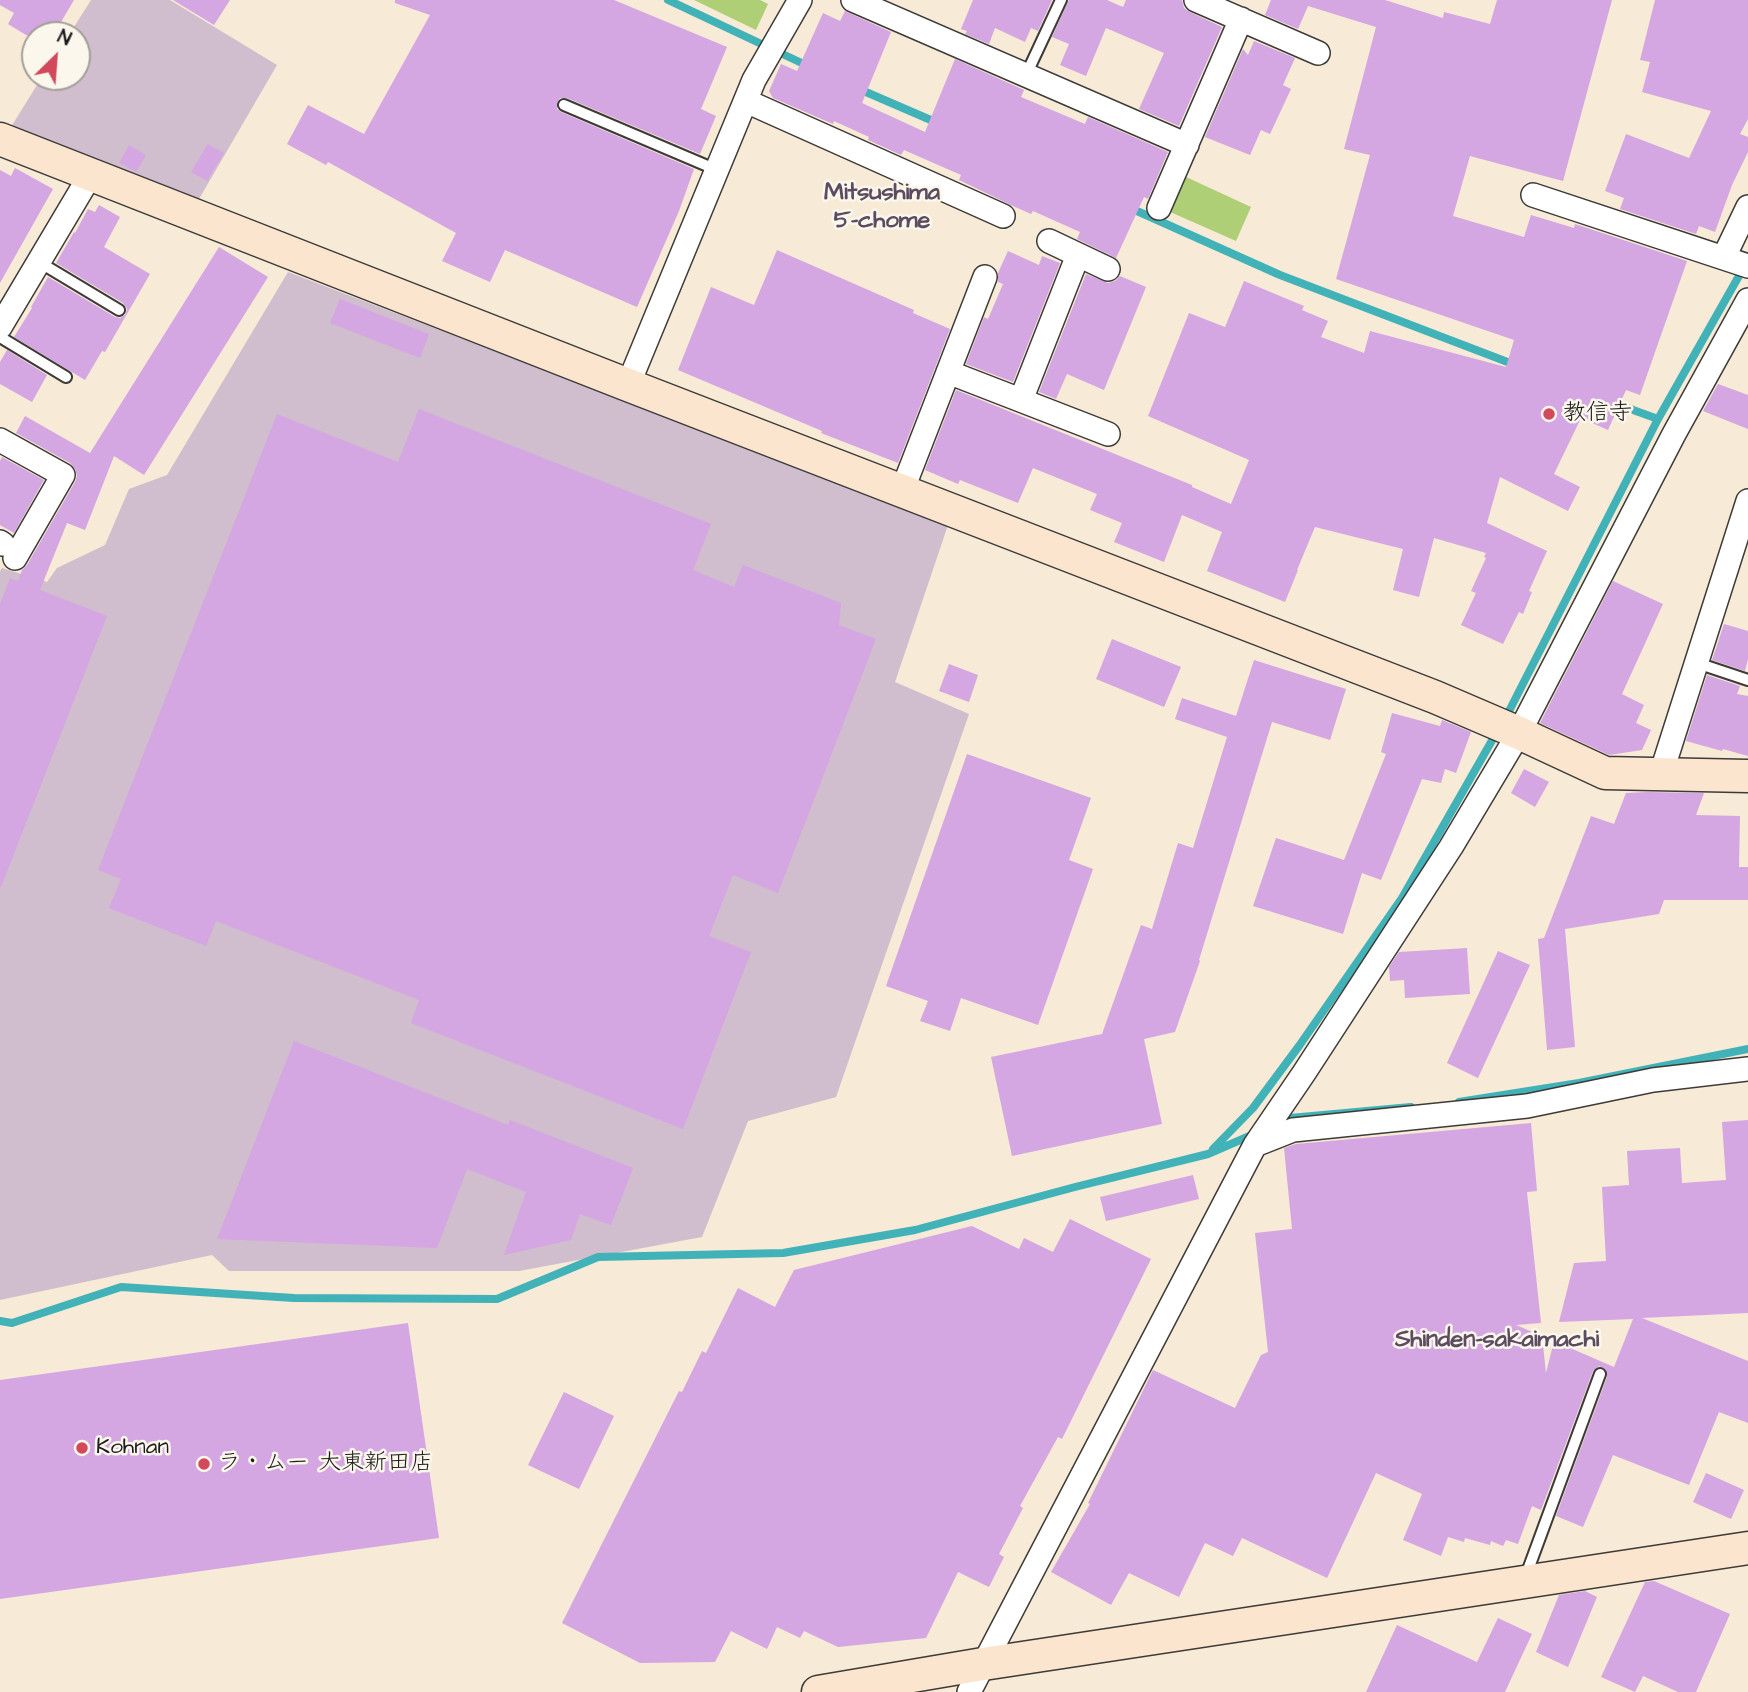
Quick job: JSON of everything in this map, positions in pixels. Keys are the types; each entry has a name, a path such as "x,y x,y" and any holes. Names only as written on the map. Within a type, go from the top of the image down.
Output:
{"street":[{"path":"628,385 754,80 800,0"},
{"path":"853,0 1187,145"},
{"path":"1196,0 1318,53"},
{"path":"1159,208 1241,19"},
{"path":"746,100 1003,216"},
{"path":"0,139 1409,687 1605,773 1748,776"},
{"path":"0,327 91,174"},
{"path":"1533,195 1748,265"},
{"path":"1724,257 1748,207"},
{"path":"1049,241 1108,268"},
{"path":"1021,400 1079,255"},
{"path":"902,491 985,276"},
{"path":"969,1692 1255,1145 1451,847 1519,733 1674,434 1748,300"},
{"path":"948,372 1108,434"},
{"path":"0,440 63,475 6,548"},
{"path":"1661,774 1748,501"},
{"path":"1255,1145 1293,1130 1527,1106 1653,1080 1748,1069"},
{"path":"818,1692 983,1664 1748,1548"}],"lane":[{"path":"1026,75 1061,0"},
{"path":"564,105 717,170"},
{"path":"38,262 119,310"},
{"path":"0,337 66,377"},
{"path":"1697,663 1748,680"},
{"path":"1523,1582 1601,1374"}],"shaded area":[{"path":"91,0 170,0 277,65 199,199 11,127 33,91 91,91 91,21 78,21"},
{"path":"288,272 948,525 895,682 969,714 836,1097 748,1121 702,1237 519,1271 229,1271 212,1255 0,1300 0,571 2,568 47,582 57,568 105,545 129,489 167,475"}],"green space":[{"path":"694,0 760,0 768,4 756,30"},
{"path":"1184,176 1251,207 1236,241 1168,211"}],"building":[{"path":"0,0 74,0 62,21 21,21 21,32 8,24 14,13 0,5"},
{"path":"173,0 230,0 214,25"},
{"path":"395,0 614,0 727,47 701,109 716,116 700,154 567,98 560,98 557,103 557,109 561,112 694,169 679,211 637,307 505,250 490,282 442,261 456,233 328,162 326,165 287,144 308,105 364,134 430,15 395,3"},
{"path":"973,0 1052,0 1038,31 1031,28 1025,42 995,28 989,44 965,34 967,31 961,29"},
{"path":"1069,0 1107,0 1123,7 1126,0 1182,0 1184,8 1222,27 1179,126 1139,109 1164,53 1106,28 1086,76 1060,65 1069,44 1052,37"},
{"path":"1271,0 1385,0 1443,18 1444,12 1490,24 1497,0 1612,0 1563,181 1470,156 1453,216 1524,237 1531,215 1574,228 1575,224 1687,261 1640,395 1626,390 1608,430 1581,418 1554,474 1580,487 1568,511 1500,477 1487,523 1547,551 1529,591 1532,592 1523,614 1519,612 1503,644 1461,625 1476,593 1471,591 1486,553 1434,538 1419,597 1393,590 1403,549 1315,527 1285,602 1207,571 1222,532 1182,515 1164,562 1114,542 1122,523 1090,510 1097,494 1033,468 1018,503 960,480 958,484 925,470 956,390 1192,485 1231,504 1249,460 1148,416 1189,313 1225,327 1244,281 1304,306 1302,310 1328,321 1321,337 1364,353 1370,331 1506,367 1514,340 1336,279 1370,155 1344,149 1376,27 1308,6 1298,29 1265,15"},
{"path":"1655,0 1748,0 1748,119 1740,134 1748,137 1748,152 1732,185 1715,232 1699,226 1696,234 1620,209 1624,198 1605,191 1626,134 1689,158 1711,111 1642,92 1650,62 1640,60"},
{"path":"845,11 891,32 862,103 925,132 955,59 1024,90 1021,97 1085,124 1088,117 1168,152 1148,199 1144,197 1116,258 1077,239 1080,232 1033,211 1031,214 1013,206 959,180 961,175 904,150 901,155 834,121 833,124 773,98 769,91 781,64 797,71 823,13 840,21"},
{"path":"1254,41 1295,58 1283,85 1291,89 1270,134 1261,130 1250,155 1205,137 1243,49 1248,55"},
{"path":"208,144 224,153 207,181 191,172"},
{"path":"129,145 146,155 136,172 119,163"},
{"path":"15,168 53,189 0,283 0,170 11,176"},
{"path":"99,205 120,217 104,247 150,274 105,352 102,351 85,380 14,337 48,277 115,317 125,315 127,309 123,303 56,263 88,209 95,212"},
{"path":"219,247 268,277 144,475 114,456 85,530 67,523 40,590 107,616 1,887 0,604 10,578 18,581 77,476 70,463 16,433 25,416 90,453"},
{"path":"777,250 914,310 913,313 950,329 898,463 821,433 822,431 678,370 711,287 754,305"},
{"path":"1008,251 1039,265 1042,256 1060,263 1013,382 966,364 984,317 988,319 1003,284 998,282 998,273"},
{"path":"1086,274 1108,283 1120,276 1146,287 1104,390 1067,374 1056,399 1039,392"},
{"path":"340,299 429,334 420,358 330,323"},
{"path":"7,350 47,375 32,402 0,384 0,362"},
{"path":"1718,384 1748,395 1748,429 1703,411"},
{"path":"419,409 711,524 693,570 734,587 743,565 841,603 839,625 876,639 778,893 733,875 709,936 751,952 683,1129 411,1023 419,1000 216,921 206,946 109,908 121,879 98,870 277,414 398,462"},
{"path":"2,457 44,480 14,533 0,525"},
{"path":"1613,581 1663,604 1622,694 1644,705 1636,723 1651,730 1642,750 1609,755 1540,723"},
{"path":"1724,624 1748,631 1745,671 1712,660"},
{"path":"1112,639 1181,667 1164,707 1096,679"},
{"path":"1254,660 1346,689 1330,740 1272,722 1200,961 1175,1032 1144,1039 1162,1124 1012,1156 991,1057 1102,1034 1141,925 1152,929 1178,843 1193,848 1227,737 1175,719 1182,698 1236,716"},
{"path":"949,664 978,675 969,702 939,691"},
{"path":"1707,675 1740,686 1737,694 1748,696 1748,756 1686,741"},
{"path":"1392,713 1440,726 1442,720 1471,732 1456,773 1445,769 1441,783 1422,779 1381,880 1362,873 1343,934 1253,906 1276,838 1344,860 1386,754 1381,752"},
{"path":"967,754 1091,798 1069,860 1093,869 1038,1025 961,998 950,1031 920,1021 928,1001 886,986"},
{"path":"1524,769 1549,782 1535,807 1511,793"},
{"path":"1626,793 1704,793 1696,815 1740,816 1739,867 1748,867 1748,900 1664,900 1659,914 1565,929 1575,1047 1547,1050 1538,939 1544,938 1591,816 1614,824"},
{"path":"1467,948 1470,994 1405,998 1404,980 1390,981 1389,967 1399,952"},
{"path":"1498,951 1530,965 1478,1078 1447,1063"},
{"path":"294,1041 508,1125 510,1120 633,1168 611,1225 580,1214 571,1240 504,1255 526,1192 467,1169 437,1248 217,1239"},
{"path":"1748,1120 1748,1313 1642,1318 1748,1361 1748,1423 1719,1412 1689,1485 1613,1455 1583,1527 1556,1516 1607,1377 1606,1370 1599,1366 1593,1371 1541,1510 1532,1506 1518,1544 1506,1540 1503,1546 1491,1541 1490,1545 1465,1538 1464,1542 1448,1537 1441,1556 1403,1540 1422,1494 1376,1473 1327,1578 1242,1538 1233,1556 1205,1543 1179,1597 1129,1573 1111,1605 1051,1572 1090,1504 1088,1503 1153,1370 1235,1408 1261,1355 1268,1352 1255,1233 1292,1229 1284,1148 1296,1144 1531,1123 1537,1191 1527,1192 1541,1323 1516,1325 1542,1336 1546,1373 1554,1341 1614,1367 1633,1319 1559,1322 1574,1263 1606,1261 1602,1187 1629,1185 1627,1151 1680,1148 1682,1183 1726,1180 1722,1122"},
{"path":"1193,1175 1199,1199 1106,1221 1100,1197"},
{"path":"1070,1219 1151,1259 1062,1439 1058,1437 1020,1506 1023,1508 999,1554 1004,1557 989,1587 958,1572 926,1638 838,1647 804,1631 800,1638 777,1627 767,1649 731,1631 715,1662 640,1663 562,1623 679,1391 682,1392 702,1351 706,1353 738,1288 775,1307 794,1270 972,1226 1019,1249 1024,1238 1053,1252"},
{"path":"408,1323 439,1538 0,1599 0,1380"},
{"path":"564,1392 614,1416 579,1489 528,1465"},
{"path":"1706,1473 1744,1490 1731,1519 1693,1502"},
{"path":"1654,1581 1730,1614 1696,1692 1678,1692 1643,1676 1635,1692 1601,1677 1645,1582"},
{"path":"1585,1591 1597,1597 1568,1667 1536,1652 1559,1595"},
{"path":"1498,1618 1532,1634 1505,1692 1366,1692 1397,1625 1477,1662"}],"waterway":[{"path":"668,0 808,66"},
{"path":"859,89 940,124"},
{"path":"1128,207 1280,275 1518,366"},
{"path":"1505,719 1658,419 1744,267"},
{"path":"1611,402 1658,419"},
{"path":"1213,1149 1253,1108 1402,898 1498,730"},
{"path":"1459,1102 1579,1083 1748,1049"},
{"path":"1279,1123 1290,1118 1411,1107"},
{"path":"0,1321 12,1323 121,1287 294,1298 497,1299 598,1257 783,1253 915,1230 1208,1154 1254,1134"}],"place":[{"name":"教信寺","path":"1549,414"},
{"name":"Kohnan","path":"82,1448"},
{"name":"ラ・ムー 大東新田店","path":"204,1464"}],"district":[{"name":"Mitsushima 5-chome","path":"882,208"},
{"name":"Shinden-sakaimachi","path":"1497,1341"}]}
